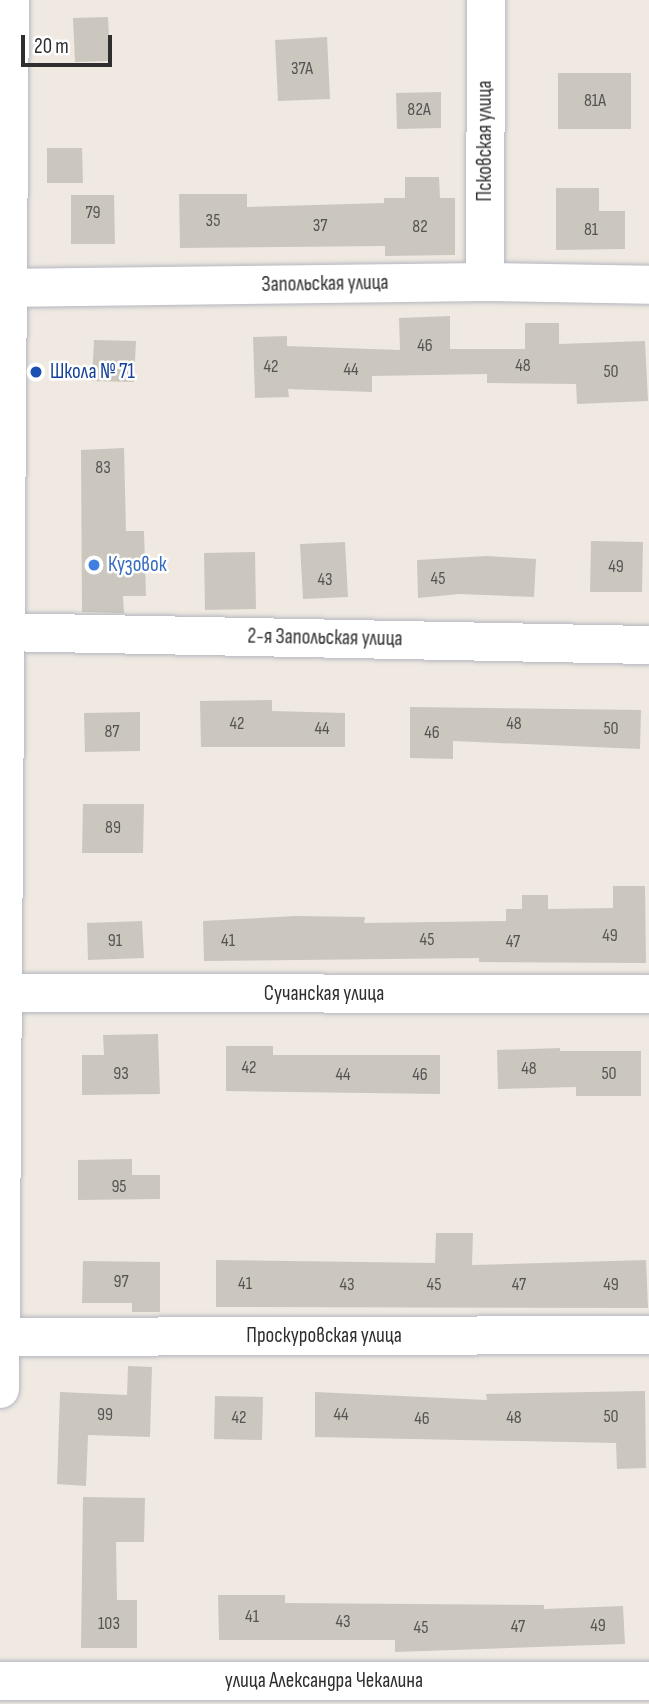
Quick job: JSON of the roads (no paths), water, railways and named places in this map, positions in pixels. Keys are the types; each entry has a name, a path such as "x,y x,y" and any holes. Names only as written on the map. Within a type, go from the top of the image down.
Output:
{"street":[{"path":"0,1389 5,288 10,0"},
{"name":"Псковская улица","path":"485,282 486,0"},
{"name":"Запольская улица","path":"5,288 485,282 649,285"},
{"name":"2-я Запольская улица","path":"4,632 649,645"},
{"name":"Сучанская улица","path":"0,993 649,994"},
{"name":"Проскуровская улица","path":"1,1337 649,1335"},
{"name":"улица Александра Чекалина","path":"0,1681 649,1681"}],"place":[{"name":"Школа № 71","path":"36,372"},
{"name":"Кузовок","path":"94,565"}]}
